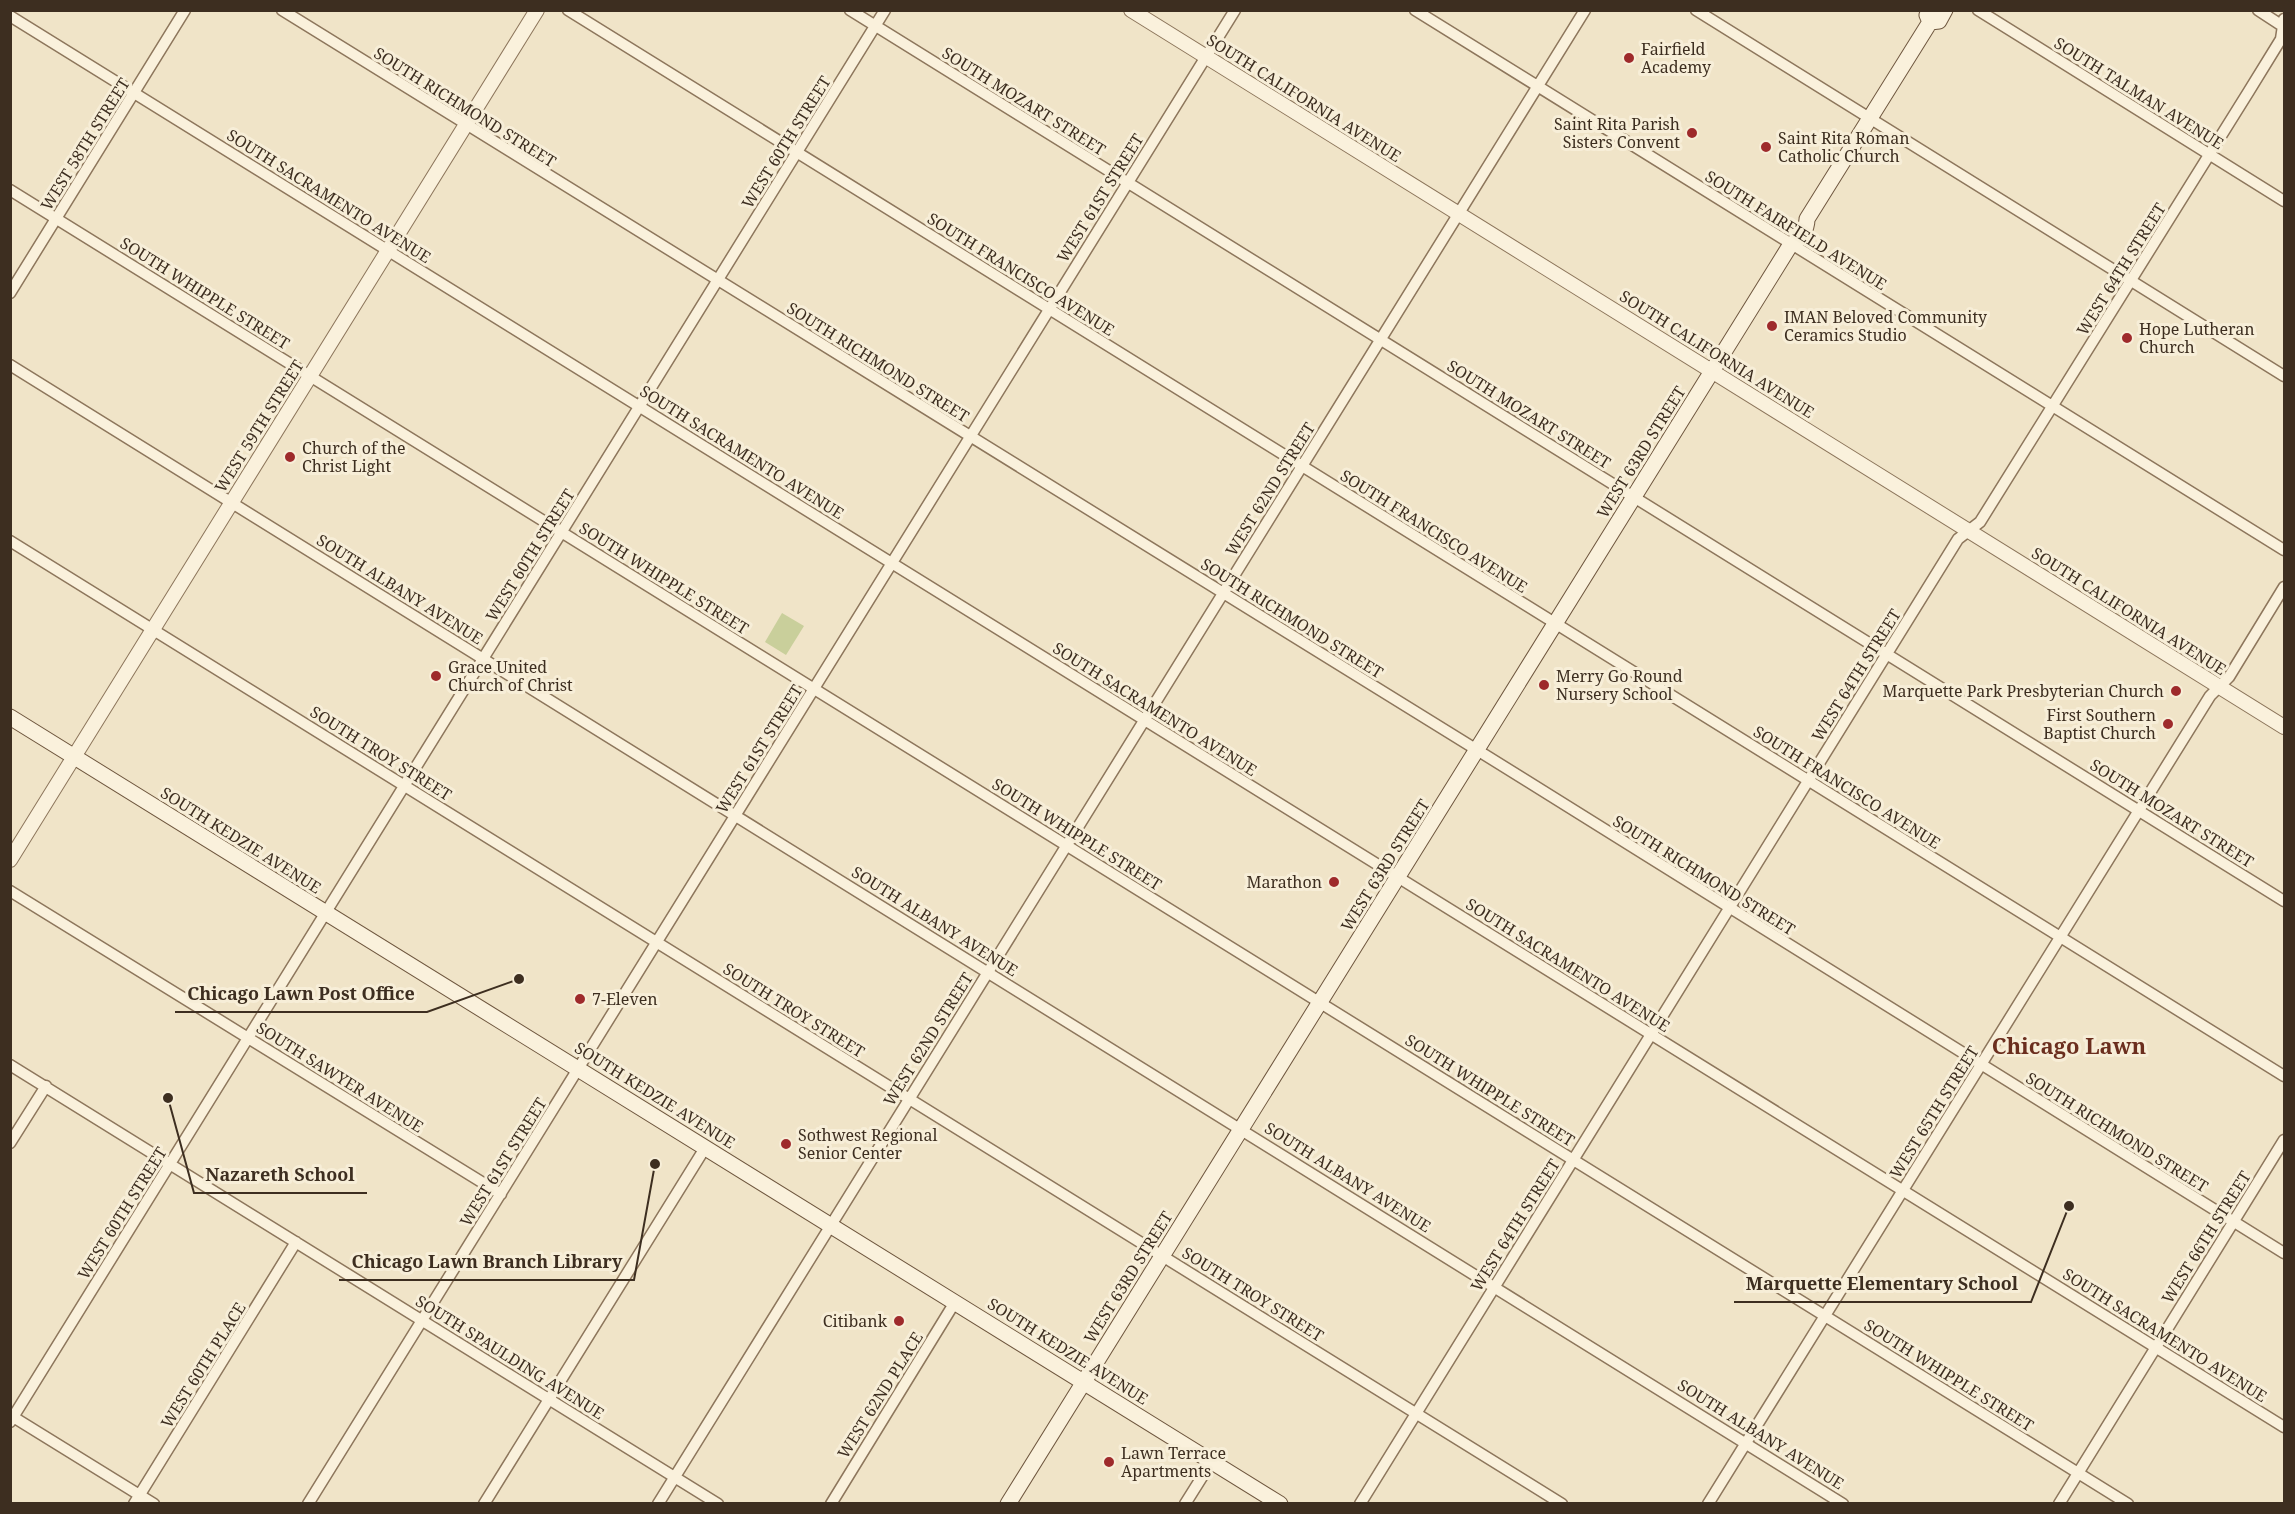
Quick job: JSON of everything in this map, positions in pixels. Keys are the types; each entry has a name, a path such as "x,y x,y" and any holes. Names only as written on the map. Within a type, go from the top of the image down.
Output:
{"main road":[{"name":"WEST 63RD STREET","path":"1008,1503 1713,371 1791,244 1789,238 1799,222 1807,219 1930,16 1939,21 1945,10"},
{"name":"SOUTH KEDZIE AVENUE","path":"10,717 1280,1503"}],"street":[{"name":"WEST 58TH STREET","path":"10,293 185,10"},
{"name":"SOUTH RICHMOND STREET","path":"282,10 2284,1253"},
{"name":"WEST 59TH STREET","path":"10,860 537,10"},
{"name":"SOUTH FRANCISCO AVENUE","path":"568,10 2284,1076"},
{"name":"SOUTH MOZART STREET","path":"850,10 2284,901"},
{"name":"WEST 60TH STREET","path":"12,1418 885,10"},
{"name":"SOUTH CALIFORNIA AVENUE","path":"1131,10 2284,727"},
{"name":"WEST 61ST STREET","path":"309,1503 1234,10"},
{"name":"SOUTH FAIRFIELD AVENUE","path":"1414,10 2284,550"},
{"name":"WEST 62ND STREET","path":"658,1503 1585,10"},
{"path":"1696,10 2284,376"},
{"name":"SOUTH TALMAN AVENUE","path":"1978,10 2284,201"},
{"path":"2258,10 2284,24"},
{"name":"SOUTH SACRAMENTO AVENUE","path":"10,16 2284,1427"},
{"name":"WEST 64TH STREET","path":"1360,1503 1958,539 1980,522 2210,154 2281,39 2284,24"},
{"name":"SOUTH WHIPPLE STREET","path":"10,190 2128,1503"},
{"name":"SOUTH ALBANY AVENUE","path":"10,365 1843,1503"},
{"name":"SOUTH TROY STREET","path":"10,541 1562,1503"},
{"name":"WEST 65TH STREET","path":"1708,1503 2210,696 2229,677 2284,587"},
{"name":"SOUTH SAWYER AVENUE","path":"10,891 501,1194"},
{"name":"SOUTH SPAULDING AVENUE","path":"10,1065 718,1503"},
{"path":"10,1143 46,1086"},
{"name":"WEST 66TH STREET","path":"2059,1503 2284,1140"},
{"path":"484,1503 705,1148"},
{"name":"WEST 60TH PLACE","path":"137,1499 296,1242"},
{"name":"WEST 62ND PLACE","path":"831,1503 955,1302"},
{"path":"12,1418 137,1499 153,1503"},
{"path":"1185,1503 1212,1461"}],"green space":[{"path":"782,613 804,626 786,655 765,642"}],"place":[{"name":"Fairfield Academy","path":"1629,58"},
{"name":"Saint Rita Parish Sisters Convent","path":"1692,133"},
{"name":"Saint Rita Roman Catholic Church","path":"1766,147"},
{"name":"IMAN Beloved Community Ceramics Studio","path":"1772,326"},
{"name":"Hope Lutheran Church","path":"2127,338"},
{"name":"Church of the Christ Light","path":"290,457"},
{"name":"Grace United Church of Christ","path":"436,676"},
{"name":"Merry Go Round Nursery School","path":"1544,685"},
{"name":"Marquette Park Presbyterian Church","path":"2176,691"},
{"name":"First Southern Baptist Church","path":"2168,724"},
{"name":"Marathon","path":"1334,882"},
{"name":"Chicago Lawn Post Office","path":"519,979"},
{"name":"7-Eleven","path":"580,999"},
{"name":"Nazareth School","path":"168,1098"},
{"name":"Sothwest Regional Senior Center","path":"786,1144"},
{"name":"Chicago Lawn Branch Library","path":"655,1164"},
{"name":"Marquette Elementary School","path":"2069,1206"},
{"name":"Citibank","path":"899,1321"},
{"name":"Lawn Terrace Apartments","path":"1109,1462"}],"district":[{"name":"Chicago Lawn","path":"2069,1046"}]}
